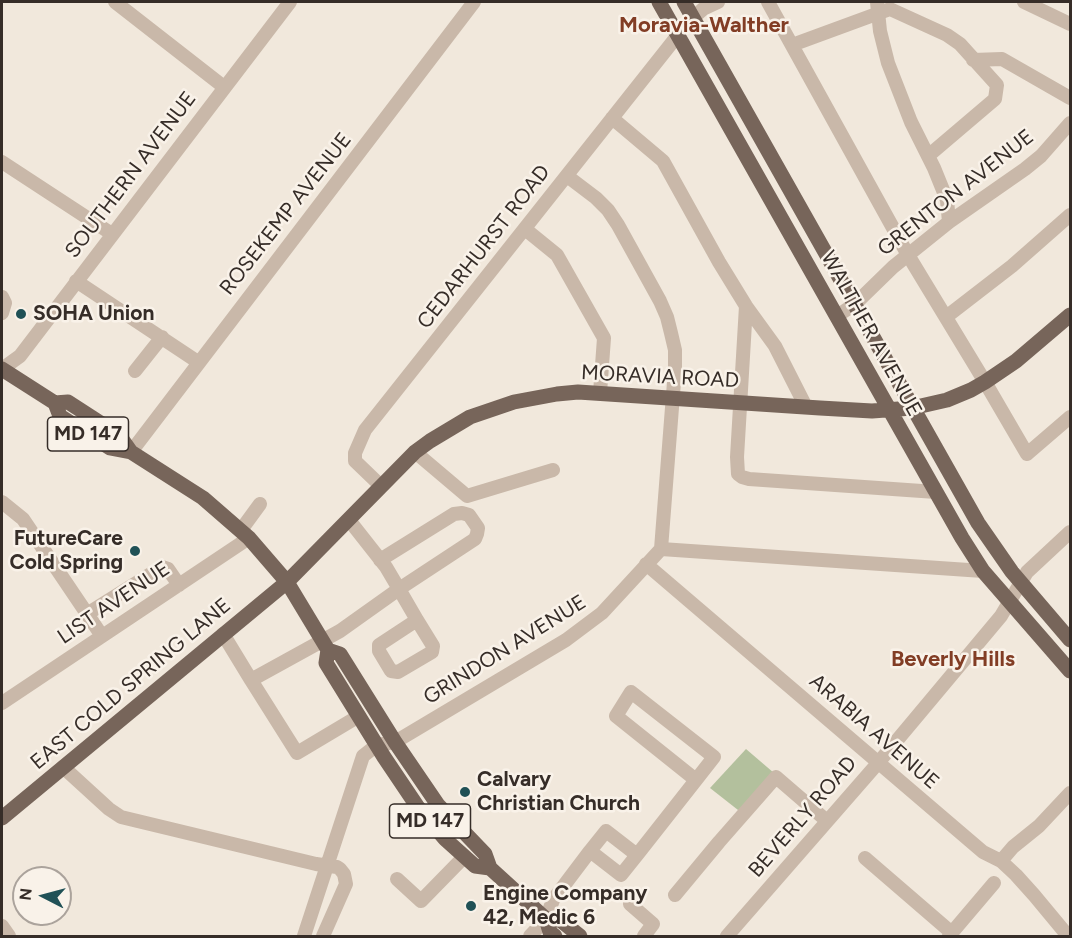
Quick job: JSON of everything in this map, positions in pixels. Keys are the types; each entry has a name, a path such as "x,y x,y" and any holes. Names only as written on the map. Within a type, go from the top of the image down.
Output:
{"main road":[{"name":"WALTHER AVENUE","path":"659,2 889,410 983,571 1071,671"},
{"name":"WALTHER AVENUE","path":"684,2 978,523 1021,582 1071,640"},
{"path":"678,35 693,18"},
{"name":"MORAVIA ROAD","path":"287,582 415,452 452,427 490,409 514,402 578,392 806,407 889,410 912,408 947,400 985,382 1017,361 1071,315"},
{"name":"MD 147","path":"2,369 55,403 69,402 119,435 131,452 203,498 245,534 287,582 325,645 326,663 417,806 464,857 475,866 490,868"},
{"name":"EAST COLD SPRING LANE","path":"2,818 287,582"},
{"name":"MD 147","path":"325,645 340,654 438,805 485,854 490,868 546,919 550,932 555,936"},
{"name":"MD 147","path":"546,919 560,920 580,936"}],"street":[{"path":"115,2 224,87"},
{"name":"SOUTHERN AVENUE","path":"2,369 20,356 290,2"},
{"name":"ROSEKEMP AVENUE","path":"131,452 474,2"},
{"path":"693,18 703,9 718,2"},
{"path":"768,2 908,255 1027,454 1071,417"},
{"path":"1024,2 1071,24"},
{"path":"792,45 877,7 890,9 947,35 960,45 997,85 995,99 928,156"},
{"path":"877,7 888,63 911,122 947,200 949,222"},
{"name":"CEDARHURST ROAD","path":"381,486 355,461 355,453 365,430 678,35"},
{"path":"973,60 1002,59 1071,98"},
{"path":"612,118 663,161 719,262 746,306 775,346 806,407"},
{"name":"GRENTON AVENUE","path":"837,316 855,304 893,267 949,222 1041,156 1071,123"},
{"path":"2,162 112,234"},
{"path":"567,176 608,210 667,317 675,350 675,369 661,549 983,571"},
{"path":"946,317 1012,266 1071,215"},
{"path":"525,229 557,255 604,338 600,393"},
{"path":"76,281 198,362"},
{"path":"2,297 5,303 2,313"},
{"path":"746,306 738,474 749,479 936,492"},
{"path":"135,371 162,337"},
{"path":"415,452 467,496 553,470"},
{"path":"2,502 23,519 102,636"},
{"name":"LIST AVENUE","path":"2,703 179,585 245,534 260,504"},
{"path":"251,680 325,645 340,631 399,589 475,539 478,528 469,515 454,514 380,560"},
{"path":"349,520 380,560 417,620"},
{"name":"BEVERLY ROAD","path":"727,936 878,763 1001,616 1027,572 1071,532"},
{"name":"GRINDON AVENUE","path":"377,745 395,742 566,640 602,613 661,549"},
{"name":"ARABIA AVENUE","path":"646,564 983,852 1001,861 1034,895 1068,936"},
{"path":"87,614 162,567 168,569 179,585"},
{"path":"223,634 297,753 359,716"},
{"path":"590,851 621,875 714,758 631,692 616,716 696,780"},
{"path":"304,936 363,756 377,745"},
{"path":"63,767 121,817 337,867 344,874 346,884 323,936"},
{"path":"675,895 776,777 827,821"},
{"path":"1001,861 1071,793"},
{"path":"530,936 546,919 553,900 606,831 637,855"},
{"path":"397,879 421,901 464,857"},
{"path":"865,858 950,935 994,883"},
{"path":"630,904 653,924 644,936"},
{"path":"2,926 9,936"}],"green space":[{"path":"746,749 774,773 738,810 710,788"}],"place":[{"name":"SOHA Union","path":"21,314"},
{"name":"FutureCare Cold Spring","path":"135,551"},
{"name":"Calvary Christian Church","path":"465,792"},
{"name":"Engine Company 42, Medic 6","path":"471,906"}],"district":[{"name":"Moravia-Walther","path":"704,26"},
{"name":"Beverly Hills","path":"953,660"}]}
